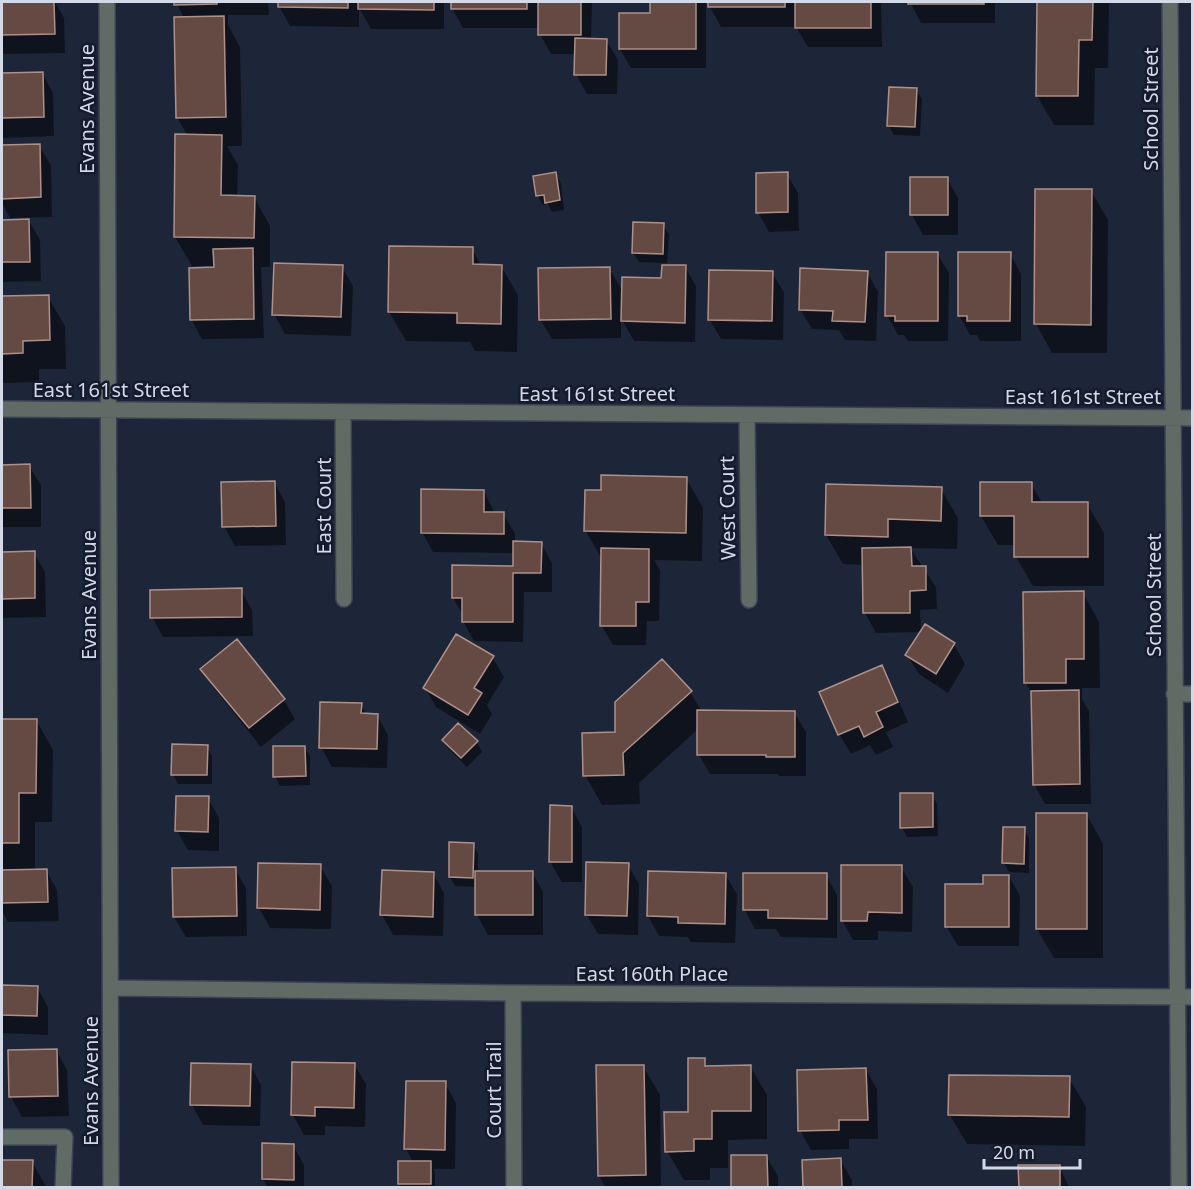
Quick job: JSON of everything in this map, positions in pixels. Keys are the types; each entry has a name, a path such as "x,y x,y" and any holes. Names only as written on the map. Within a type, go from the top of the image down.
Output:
{"street":[{"name":"Evans Avenue","path":"107,2 111,1188"},
{"name":"School Street","path":"1170,2 1179,1188"},
{"name":"East 161st Street","path":"2,409 1192,418"},
{"name":"East Court","path":"343,412 344,599"},
{"name":"West Court","path":"747,415 749,600"},
{"path":"1174,694 1192,694"},
{"name":"East 160th Place","path":"111,988 1192,997"},
{"name":"Court Trail","path":"513,993 514,1188"},
{"path":"2,1137 65,1137 63,1188"}],"building":[{"path":"2,2 54,2 55,34 2,35"},
{"path":"174,2 217,2 217,4 174,5"},
{"path":"278,2 348,2 348,8 278,7"},
{"path":"358,2 434,2 434,10 358,9"},
{"path":"451,2 527,2 527,9 451,9"},
{"path":"538,2 581,2 581,35 538,35"},
{"path":"650,2 696,2 696,49 619,49 619,13 650,13"},
{"path":"708,2 785,2 785,7 708,7"},
{"path":"795,2 871,2 871,28 795,28"},
{"path":"908,2 984,2 984,4 908,4"},
{"path":"1037,2 1093,2 1092,40 1079,40 1078,96 1036,96"},
{"path":"224,16 226,117 176,118 174,17"},
{"path":"575,38 607,39 606,75 574,75"},
{"path":"43,72 44,117 2,118 2,73"},
{"path":"889,87 917,88 915,127 887,126"},
{"path":"175,134 222,135 221,195 255,196 254,238 174,237"},
{"path":"40,144 41,197 2,199 2,145"},
{"path":"556,172 560,200 545,203 544,195 536,196 533,176"},
{"path":"788,172 788,212 756,213 756,173"},
{"path":"910,177 948,177 948,215 910,215"},
{"path":"1035,189 1092,189 1091,325 1034,324"},
{"path":"29,219 30,262 2,262 2,220"},
{"path":"633,222 664,223 663,254 632,253"},
{"path":"389,246 473,247 473,264 502,265 501,324 457,323 457,313 388,312"},
{"path":"253,248 254,319 190,320 189,268 214,267 213,249"},
{"path":"886,252 938,252 938,321 895,321 895,316 885,316"},
{"path":"958,252 1011,252 1010,321 967,321 967,316 958,316"},
{"path":"274,263 343,265 341,317 272,315"},
{"path":"662,265 686,265 685,323 621,321 622,277 661,278"},
{"path":"610,267 611,319 539,320 538,268"},
{"path":"800,268 868,271 865,322 832,321 833,311 799,310"},
{"path":"709,270 773,271 772,321 708,320"},
{"path":"49,295 50,340 23,341 23,353 2,354 2,296"},
{"path":"30,464 31,508 2,508 2,465"},
{"path":"601,475 687,477 686,533 584,531 585,490 601,490"},
{"path":"275,481 276,526 222,527 221,482"},
{"path":"980,482 1032,482 1032,502 1088,502 1088,557 1014,557 1014,516 980,516"},
{"path":"826,484 942,487 941,521 888,519 888,537 825,535"},
{"path":"421,489 484,490 484,512 504,512 504,534 421,533"},
{"path":"513,541 542,542 541,573 513,573 513,622 462,622 462,598 452,598 452,565 513,566"},
{"path":"911,547 912,566 926,566 926,590 910,591 910,613 863,613 862,548"},
{"path":"601,548 649,549 649,602 636,602 636,626 600,626"},
{"path":"35,551 35,598 2,599 2,552"},
{"path":"242,588 242,617 150,618 150,590"},
{"path":"1084,591 1084,659 1066,659 1066,683 1024,683 1023,592"},
{"path":"925,624 955,643 936,674 905,655"},
{"path":"456,634 494,656 474,688 482,693 468,715 423,688"},
{"path":"237,639 285,699 249,728 200,669"},
{"path":"662,659 692,691 623,753 624,775 583,776 582,733 615,732 615,702"},
{"path":"882,665 898,702 876,712 883,727 864,737 859,726 838,735 819,692"},
{"path":"1079,690 1080,784 1033,785 1031,691"},
{"path":"320,702 362,703 361,713 378,714 377,749 319,748"},
{"path":"697,710 795,711 795,757 697,755"},
{"path":"2,719 37,719 36,793 19,793 19,843 2,843"},
{"path":"458,723 478,741 461,758 442,740"},
{"path":"172,744 208,745 207,775 171,775"},
{"path":"273,746 305,746 306,776 273,777"},
{"path":"900,793 933,793 933,827 900,828"},
{"path":"176,796 209,796 208,832 175,831"},
{"path":"550,805 572,806 572,862 549,862"},
{"path":"1036,813 1087,813 1087,929 1036,929"},
{"path":"1003,827 1025,827 1024,864 1002,863"},
{"path":"449,842 474,843 473,878 449,877"},
{"path":"586,862 629,863 627,916 585,915"},
{"path":"258,863 321,864 320,910 257,908"},
{"path":"841,865 902,865 902,913 868,912 867,921 841,921"},
{"path":"236,867 237,916 173,917 172,868"},
{"path":"47,869 48,902 2,903 2,870"},
{"path":"382,870 434,872 433,917 380,915"},
{"path":"475,871 533,871 533,915 475,915"},
{"path":"648,871 726,873 725,924 678,923 678,917 647,916"},
{"path":"743,873 827,873 827,919 768,918 768,910 743,910"},
{"path":"983,875 1009,875 1009,927 945,927 945,884 983,884"},
{"path":"2,985 38,986 37,1016 2,1015"},
{"path":"57,1049 58,1096 9,1097 8,1050"},
{"path":"688,1058 705,1058 705,1066 751,1065 751,1111 712,1111 712,1139 694,1139 694,1151 665,1152 664,1112 688,1112"},
{"path":"292,1062 355,1063 354,1108 315,1107 315,1116 291,1115"},
{"path":"191,1063 251,1064 250,1106 190,1105"},
{"path":"596,1065 644,1065 646,1175 598,1176"},
{"path":"866,1068 868,1120 839,1120 839,1130 798,1131 797,1070"},
{"path":"949,1075 1070,1076 1069,1117 948,1115"},
{"path":"406,1081 446,1081 445,1150 404,1149"},
{"path":"262,1143 294,1144 294,1180 262,1179"},
{"path":"731,1155 767,1155 768,1188 731,1188"},
{"path":"841,1158 842,1188 803,1188 802,1160"},
{"path":"2,1160 33,1160 32,1188 2,1188"},
{"path":"398,1161 431,1161 431,1184 398,1184"},
{"path":"1018,1165 1060,1165 1060,1188 1019,1188"}]}
